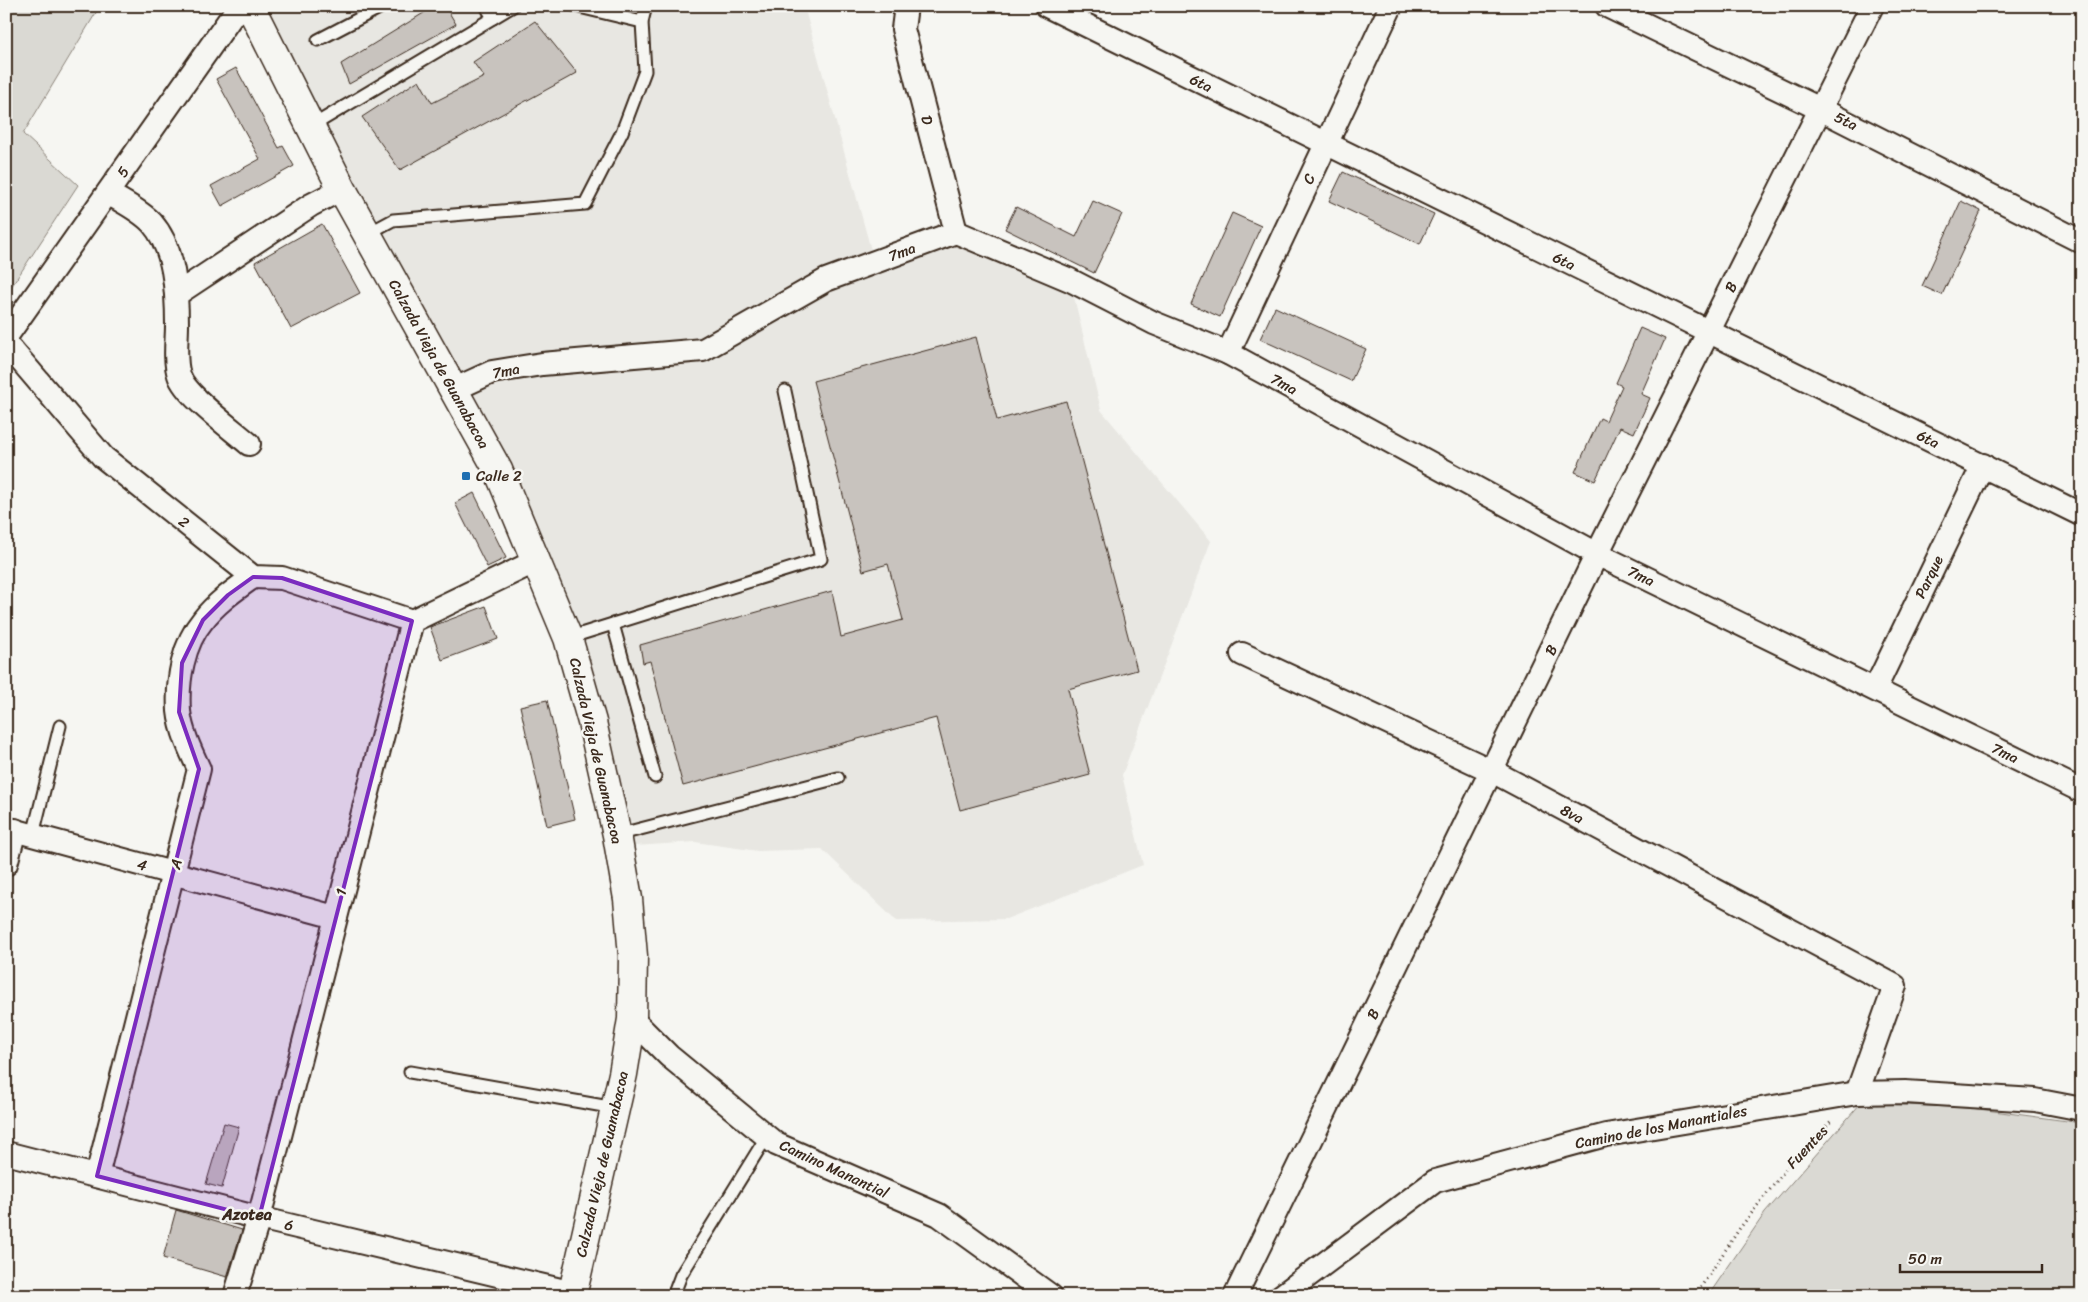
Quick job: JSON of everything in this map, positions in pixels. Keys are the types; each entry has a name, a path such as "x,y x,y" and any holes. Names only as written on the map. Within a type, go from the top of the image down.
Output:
{"main road":[{"name":"Calzada Vieja de Guanabacoa","path":"250,6 312,126 342,190 455,389 498,470 568,638 592,722 617,835 628,899 633,956 632,1020 616,1108 573,1295"}],"street":[{"name":"5","path":"6,337 239,6"},
{"name":"D","path":"906,6 903,29 956,232"},
{"name":"6ta","path":"1047,6 2082,515"},
{"name":"C","path":"1228,353 1391,6"},
{"name":"5ta","path":"1607,6 1820,109 2082,242"},
{"name":"B","path":"1235,1296 1597,554 1872,6"},
{"path":"177,294 311,205 342,190"},
{"path":"108,193 136,210 152,223 165,242 177,294 177,355 179,375 188,390 249,444"},
{"name":"7ma","path":"455,389 492,372 542,364 703,350 826,280 956,232 1070,280 1154,323 1228,353 1597,554 2082,791"},
{"name":"2","path":"6,343 103,458 253,577"},
{"name":"Parque","path":"1875,689 1983,465"},
{"path":"253,577 282,578 412,621 536,561"},
{"name":"A","path":"98,1176 199,769 188,744 179,712 182,663 191,638 203,620 228,594 253,577"},
{"name":"1","path":"235,1296 259,1218 412,621"},
{"name":"8va","path":"1242,654 1492,771 1895,986 1857,1093"},
{"path":"6,864 18,831"},
{"name":"4","path":"18,831 335,917"},
{"name":"Camino Manantial","path":"632,1020 669,1056 776,1144 939,1215 1052,1296"},
{"name":"Camino de los Manantiales","path":"1281,1296 1435,1181 1606,1134 1857,1093 1906,1092 2036,1100 2082,1109"},
{"name":"6","path":"6,1153 259,1218 573,1295"}],"lane":[{"path":"318,40 382,6"},
{"path":"486,6 494,18"},
{"path":"312,126 513,6"},
{"path":"575,6 642,22"},
{"path":"367,234 392,220 584,204 622,132 645,71 642,22 646,6"},
{"path":"568,638 822,559 785,391"},
{"path":"613,624 655,777"},
{"path":"18,831 60,726"},
{"path":"617,835 838,778"},
{"path":"410,1072 616,1108"},
{"path":"672,1296 681,1275 767,1136"}],"path":[{"name":"Fuentes","path":"1695,1296 1740,1228 1790,1164 1857,1093"}],"highlighted area":[{"path":"253,577 282,578 412,621 259,1218 97,1176 199,769 179,712 182,663 203,620 228,595"}],"shaded area":[{"path":"6,6 100,6 23,134 78,185 6,295"},
{"path":"250,6 804,6 871,250 956,232 1070,280 1101,410 1211,541 1122,775 1143,865 1006,919 896,921 822,849 758,851 695,842 620,847 568,638"},
{"path":"1861,1103 1971,1108 2082,1123 2082,1296 1708,1296 1765,1213"}],"building":[{"path":"435,6 445,6 456,24 349,84 341,64"},
{"path":"535,21 577,73 400,170 362,117 419,80 432,103 484,77 473,62"},
{"path":"236,68 279,148 283,146 294,166 222,206 211,186 260,159 216,79"},
{"path":"1343,172 1434,214 1420,244 1329,201"},
{"path":"1093,201 1122,214 1094,273 1005,229 1016,207 1076,237"},
{"path":"1961,201 1981,211 1942,295 1922,286"},
{"path":"1232,213 1261,226 1220,317 1191,304"},
{"path":"322,224 360,293 291,329 255,262"},
{"path":"1275,307 1366,349 1351,381 1260,339"},
{"path":"1640,328 1665,339 1641,394 1650,398 1634,433 1620,427 1595,481 1575,472 1600,418 1606,421 1622,386 1616,383"},
{"path":"976,337 997,420 1066,401 1137,670 1068,689 1090,775 960,810 936,718 683,786 650,661 643,663 640,645 832,591 841,637 903,620 888,564 863,571 813,381"},
{"path":"474,493 506,558 487,567 455,503"},
{"path":"486,606 498,639 442,660 430,627"},
{"path":"547,700 575,819 547,826 520,706"},
{"path":"224,1123 239,1127 222,1188 206,1184"},
{"path":"176,1210 242,1230 227,1277 163,1258"}],"place":[{"name":"Calle 2","path":"466,476"}],"district":[{"name":"Azotea","path":"247,1214"}]}
